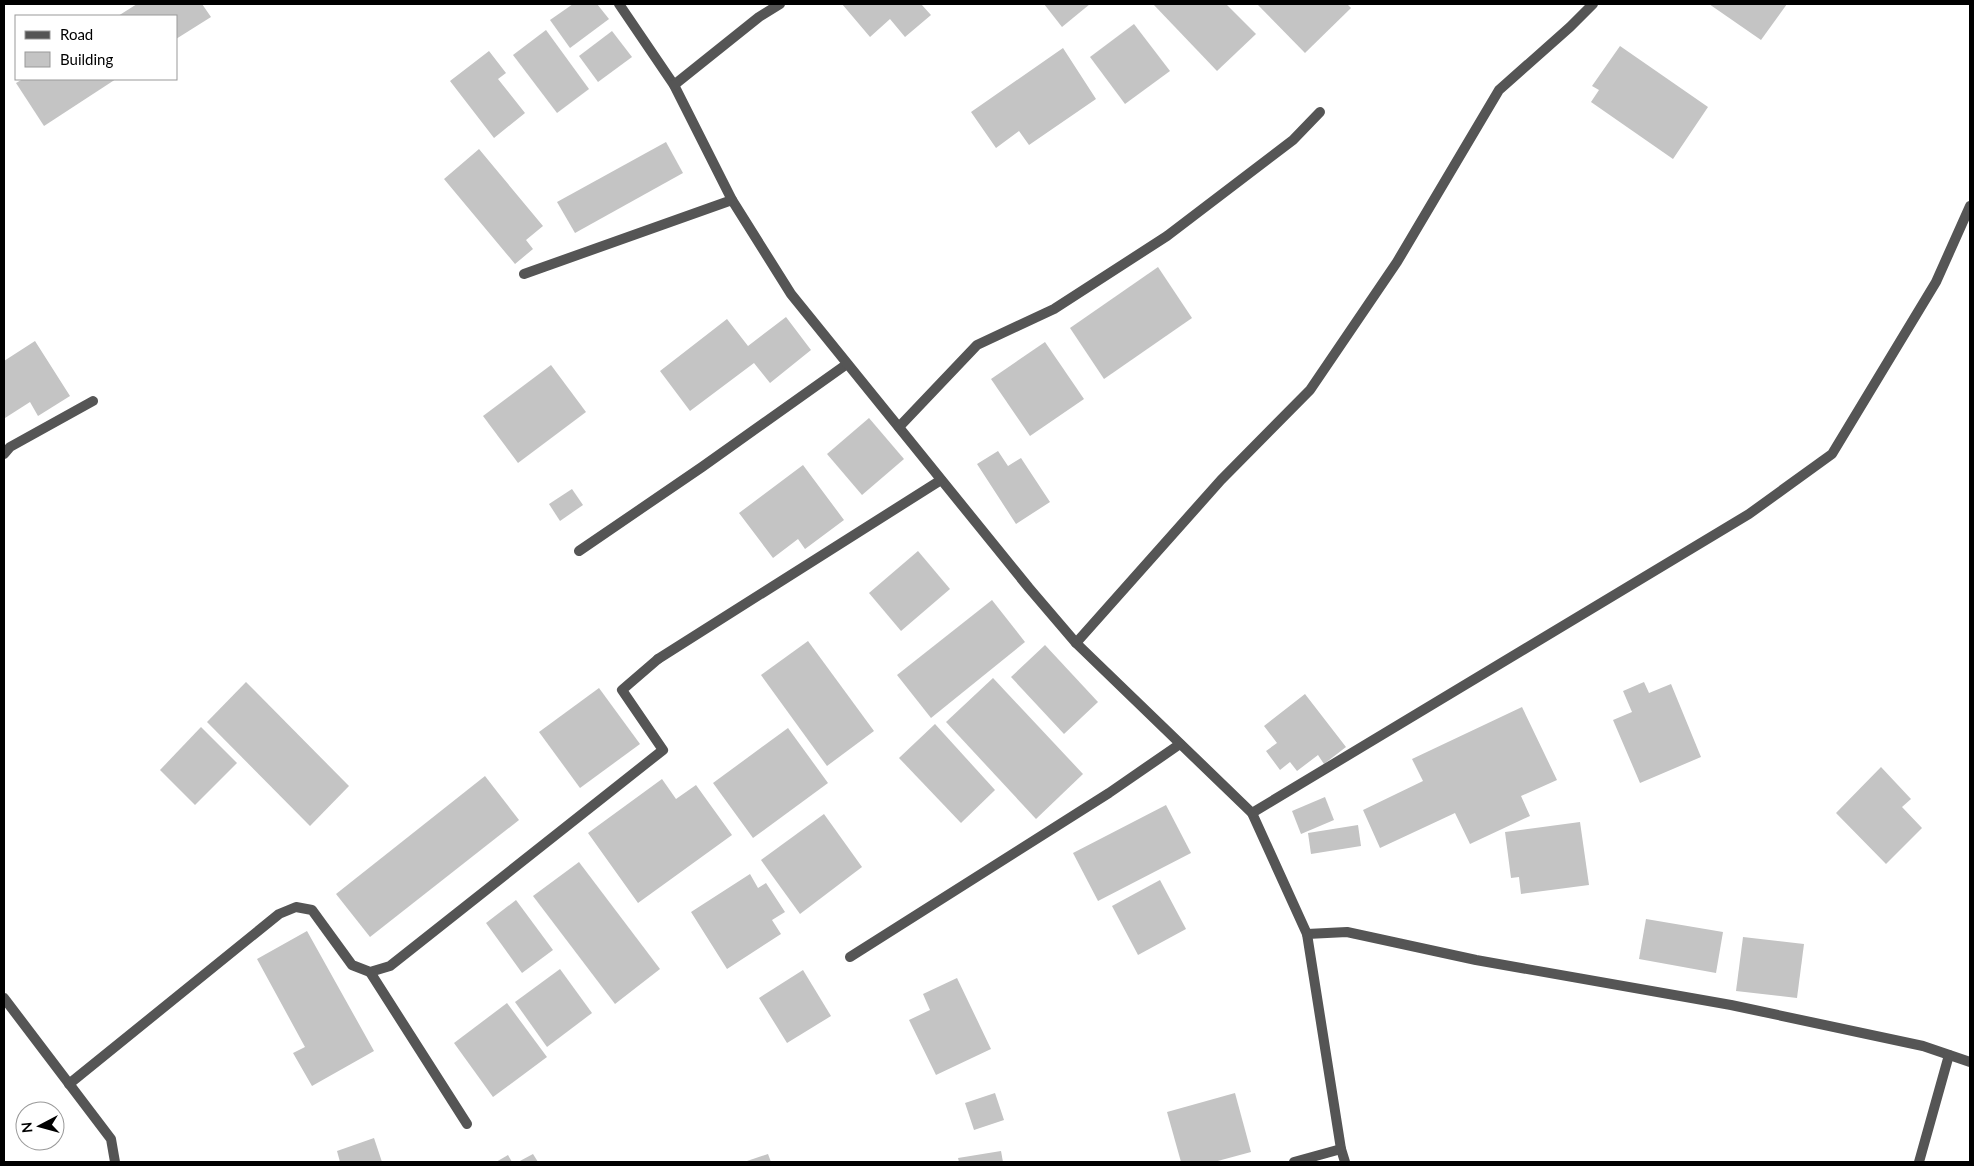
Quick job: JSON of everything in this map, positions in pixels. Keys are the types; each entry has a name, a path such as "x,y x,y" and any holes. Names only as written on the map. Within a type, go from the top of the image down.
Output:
{"street":[{"path":"620,4 674,85 732,200 791,294 1029,588 1076,643 1252,813 1307,934 1341,1149 1345,1162"},
{"path":"674,85 759,17 780,4"},
{"path":"1076,643 1221,480 1310,390 1397,262 1499,90 1593,4"},
{"path":"899,427 977,345 1054,309 1167,236 1293,140 1320,112"},
{"path":"524,274 732,200"},
{"path":"1252,813 1749,514 1832,454 1936,282 1970,206"},
{"path":"580,551 847,364"},
{"path":"4,454 10,448 94,400"},
{"path":"370,972 390,966 663,750 622,690 658,659 941,480"},
{"path":"850,957 1109,793 1180,744"},
{"path":"70,1084 279,914 296,907 312,910 352,965 370,972 467,1124"},
{"path":"1307,934 1347,932 1476,960 1731,1005 1923,1046 1970,1062"},
{"path":"4,998 111,1139 115,1162"},
{"path":"1919,1162 1949,1055"},
{"path":"1294,1162 1341,1149"}],"building":[{"path":"137,4 202,4 211,17 178,38 178,15 120,15"},
{"path":"573,4 597,4 609,19 570,48 550,20"},
{"path":"842,4 921,4 931,15 905,37 890,19 870,37"},
{"path":"1044,4 1090,4 1062,27"},
{"path":"1153,4 1226,4 1256,34 1217,71"},
{"path":"1257,4 1347,4 1351,8 1305,53"},
{"path":"1709,4 1787,4 1761,40"},
{"path":"1134,24 1170,71 1125,104 1090,57"},
{"path":"546,30 589,89 557,113 513,55"},
{"path":"612,31 632,57 598,82 579,56"},
{"path":"1620,46 1708,107 1673,159 1591,102 1599,90 1592,86"},
{"path":"1063,48 1096,99 1029,145 1019,131 996,148 971,112"},
{"path":"489,51 506,73 498,79 525,113 494,138 450,81"},
{"path":"21,80 114,80 44,126 16,83"},
{"path":"666,142 683,173 575,233 557,202"},
{"path":"479,149 543,226 526,240 533,249 515,264 444,179"},
{"path":"1158,267 1192,318 1104,379 1070,328"},
{"path":"786,317 811,350 770,383 754,363 690,411 660,371 727,319 748,346"},
{"path":"35,341 70,396 38,416 30,402 5,418 4,361"},
{"path":"1045,342 1084,399 1030,436 991,379"},
{"path":"551,365 586,412 518,463 483,416"},
{"path":"869,418 904,459 862,495 827,454"},
{"path":"998,451 1008,466 1021,458 1050,502 1016,524 977,464"},
{"path":"803,465 844,520 805,549 798,539 773,558 739,513"},
{"path":"572,489 583,505 560,521 549,504"},
{"path":"918,551 950,589 901,631 869,593"},
{"path":"992,600 1025,642 931,718 897,675"},
{"path":"808,641 874,731 827,766 761,675"},
{"path":"1045,645 1098,702 1064,734 1011,677"},
{"path":"993,678 1083,774 1036,819 946,722"},
{"path":"246,682 349,786 310,826 207,722"},
{"path":"1644,682 1649,693 1671,684 1701,757 1640,783 1613,720 1632,712 1623,691"},
{"path":"599,688 640,744 580,788 539,732"},
{"path":"1305,694 1346,747 1324,764 1318,755 1297,771 1290,762 1280,770 1266,751 1277,743 1264,726"},
{"path":"1522,707 1557,780 1521,796 1530,816 1470,844 1455,813 1380,848 1363,810 1423,781 1412,759"},
{"path":"935,724 995,790 961,823 899,758"},
{"path":"201,727 237,763 195,805 160,770"},
{"path":"788,728 828,783 753,838 713,783"},
{"path":"1881,767 1911,799 1902,807 1922,828 1886,864 1836,813"},
{"path":"485,776 519,820 370,937 336,894"},
{"path":"662,779 676,799 696,785 732,835 638,903 588,833"},
{"path":"1325,797 1334,820 1301,834 1292,811"},
{"path":"1166,805 1191,853 1098,901 1073,853"},
{"path":"824,814 862,867 800,914 761,860"},
{"path":"1580,822 1589,885 1521,894 1519,877 1511,878 1505,832"},
{"path":"1358,825 1361,846 1311,854 1308,833"},
{"path":"579,862 660,969 615,1004 533,896"},
{"path":"750,874 758,888 766,883 785,912 772,920 781,934 727,969 691,912"},
{"path":"1160,880 1186,929 1138,955 1112,906"},
{"path":"516,900 553,950 522,973 486,923"},
{"path":"1646,919 1723,932 1716,973 1639,959"},
{"path":"307,931 374,1051 312,1086 293,1053 305,1047 257,959"},
{"path":"1743,937 1804,944 1797,998 1736,991"},
{"path":"560,969 592,1013 547,1047 515,1002"},
{"path":"803,970 831,1016 787,1043 759,998"},
{"path":"957,978 991,1049 936,1075 909,1020 930,1010 923,994"},
{"path":"507,1003 547,1057 493,1097 454,1043"},
{"path":"995,1093 1004,1120 974,1130 965,1103"},
{"path":"1235,1093 1251,1152 1214,1162 1181,1162 1167,1112"},
{"path":"374,1138 382,1162 340,1162 337,1151"},
{"path":"1001,1151 1003,1162 959,1162 958,1158"},
{"path":"533,1154 538,1162 518,1162"},
{"path":"768,1154 771,1162 744,1162"},
{"path":"508,1155 512,1162 496,1162"}]}
